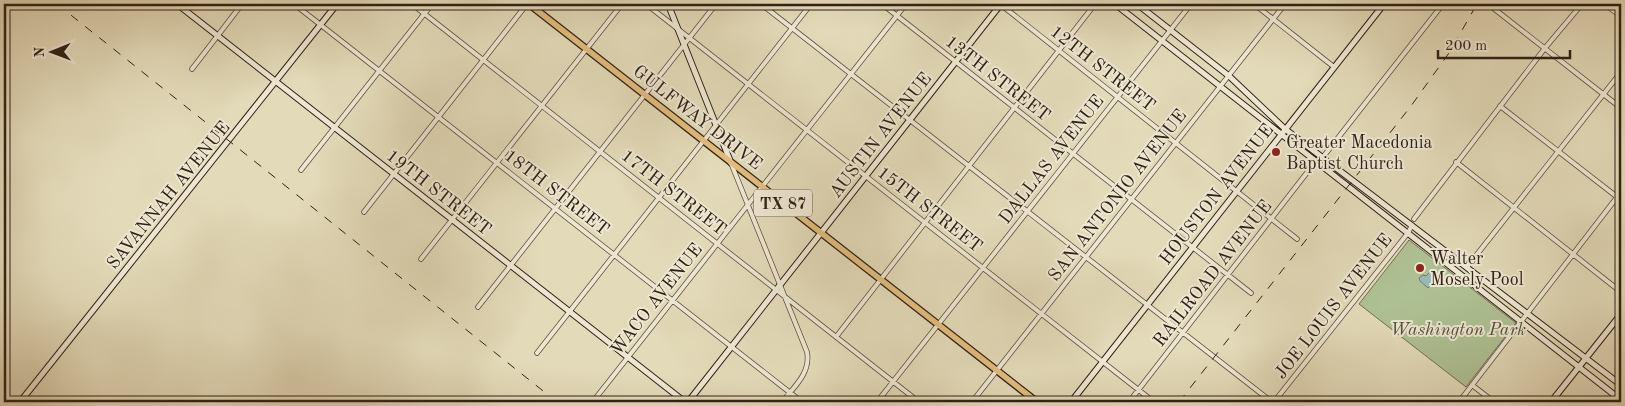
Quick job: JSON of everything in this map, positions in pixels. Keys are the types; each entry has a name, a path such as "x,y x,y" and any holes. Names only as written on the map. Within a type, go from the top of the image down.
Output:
{"main road":[{"name":"GULFWAY DRIVE","path":"528,4 1037,402"}],"street":[{"name":"19TH STREET","path":"177,4 686,402"},
{"path":"192,68 242,4"},
{"name":"18TH STREET","path":"294,4 802,402"},
{"name":"SAVANNAH AVENUE","path":"20,402 337,4"},
{"name":"17TH STREET","path":"412,4 919,402"},
{"path":"301,170 432,4"},
{"path":"364,212 528,4"},
{"path":"421,259 622,4"},
{"name":"15TH STREET","path":"646,4 1154,402"},
{"path":"668,4 786,299 808,359 806,372 782,402"},
{"path":"478,307 716,4"},
{"path":"761,4 1026,212 1273,402"},
{"path":"536,353 811,4"},
{"name":"13TH STREET","path":"882,4 1251,293"},
{"name":"WACO AVENUE","path":"594,399 906,4"},
{"name":"12TH STREET","path":"1000,4 1297,239"},
{"name":"AUSTIN AVENUE","path":"686,402 1000,4"},
{"path":"836,337 1095,4"},
{"path":"1115,4 1220,86 1413,222 1467,267 1621,385"},
{"path":"1137,4 1229,76 1283,132 1316,161 1621,400"},
{"name":"DALLAS AVENUE","path":"877,402 1191,4"},
{"path":"1254,4 1334,67"},
{"name":"SAN ANTONIO AVENUE","path":"972,402 1284,4"},
{"path":"1372,4 1379,10"},
{"name":"HOUSTON AVENUE","path":"1071,402 1384,4"},
{"path":"1323,157 1443,4"},
{"path":"1488,4 1621,108"},
{"name":"JOE LOUIS AVENUE","path":"1273,402 1408,233 1413,222 1456,162 1582,4"},
{"path":"1604,4 1621,16"},
{"path":"1467,267 1621,72"},
{"path":"1500,106 1619,199"},
{"name":"RAILROAD AVENUE","path":"1128,402 1316,161"},
{"path":"1456,162 1621,292"},
{"path":"1459,402 1573,254 1619,199 1621,192"},
{"path":"1551,402 1621,314"},
{"path":"1472,385 1494,402"}],"green space":[{"name":"Washington Park","path":"1409,240 1516,323 1466,387 1359,304"}],"water":[{"path":"1431,271 1440,280 1437,284 1433,283 1428,288 1419,278 1423,275 1426,276"}],"railway":[{"path":"57,4 557,402"},
{"path":"1179,402 1411,106 1449,53 1477,4"}],"place":[{"name":"Greater Macedonia Baptist Church","path":"1276,152"},
{"name":"Walter Mosely Pool","path":"1420,268"}]}
